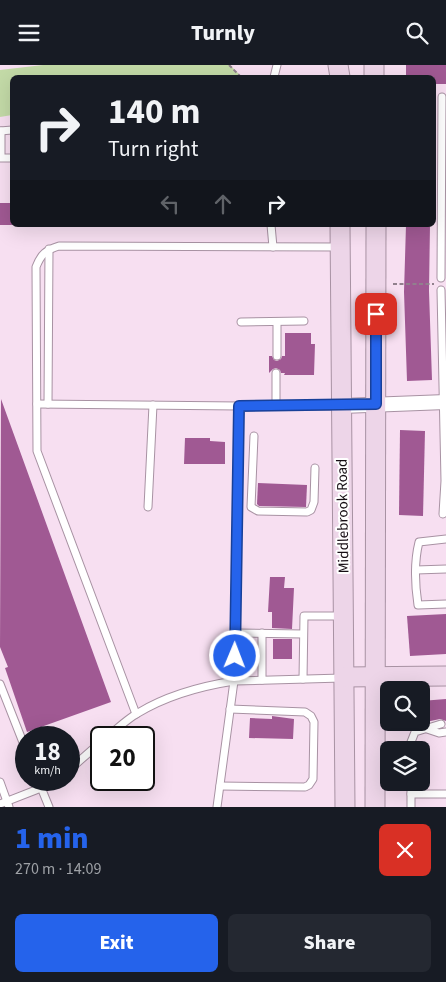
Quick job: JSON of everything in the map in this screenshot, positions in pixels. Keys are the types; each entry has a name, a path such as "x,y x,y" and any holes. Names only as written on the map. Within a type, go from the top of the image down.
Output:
{"main road":[{"name":"Middlebrook Road","path":"340,227 345,807"},
{"path":"376,227 376,807"},
{"path":"344,677 446,676"}],"street":[{"path":"342,406 445,402"}],"lane":[{"path":"440,97 444,135 444,242 440,284 445,402 446,481 443,514"},
{"path":"0,131 1,158 10,158"},
{"path":"271,227 273,247"},
{"path":"136,713 37,451 36,267 40,255 49,249 59,246 340,247"},
{"path":"48,404 49,249"},
{"path":"277,321 277,356"},
{"path":"241,322 304,321"},
{"path":"276,373 276,406"},
{"path":"37,404 342,406"},
{"path":"148,507 153,405"},
{"path":"217,807 234,681 239,406"},
{"path":"254,436 251,507 258,511 307,512 311,510 314,502 315,468"},
{"path":"446,539 419,542 416,570 418,605 446,604"},
{"path":"416,570 446,569"},
{"path":"303,679 304,616 344,616"},
{"path":"235,633 303,633"},
{"path":"262,633 262,680"},
{"path":"120,726 136,713 167,699 222,683 344,677"},
{"path":"0,684 17,726"},
{"path":"220,786 305,787 313,779 314,721 312,716 305,712 230,709"},
{"path":"430,728 441,724"},
{"path":"430,730 439,733 446,732"},
{"path":"411,741 415,732 419,731"},
{"path":"80,760 90,752"},
{"path":"0,782 5,804 34,791"},
{"path":"42,791 49,807"},
{"path":"411,807 411,794 446,794"}],"path":[{"path":"229,65 240,75"},
{"path":"393,284 440,284"}],"green space":[{"path":"43,65 230,65 240,75 10,75 10,115 0,117 0,70"}],"building":[{"path":"406,65 446,65 446,84 436,84 436,75 406,75"},
{"path":"0,203 10,203 10,225 0,225"},
{"path":"406,227 430,227 429,291 432,380 407,381 404,292"},
{"path":"285,333 311,333 311,344 315,344 314,375 284,375 285,373 281,373 276,368 269,373 269,356 272,356 277,361 282,356 285,356"},
{"path":"1,399 111,702 44,726 25,726 5,668 8,667 0,647"},
{"path":"400,430 425,431 423,516 399,515"},
{"path":"185,438 210,438 210,441 225,442 225,464 184,464"},
{"path":"258,483 307,485 306,507 259,506 257,504"},
{"path":"270,577 285,577 284,588 294,588 292,629 272,628 272,612 268,612"},
{"path":"446,614 446,654 410,656 407,616"},
{"path":"273,639 292,639 292,659 273,659"},
{"path":"446,699 446,721 440,719 430,721 430,700"},
{"path":"272,716 294,719 293,739 249,738 250,718 272,719"}],"route":[{"path":"235,656 239,406 342,406 376,404 376,314"}]}
